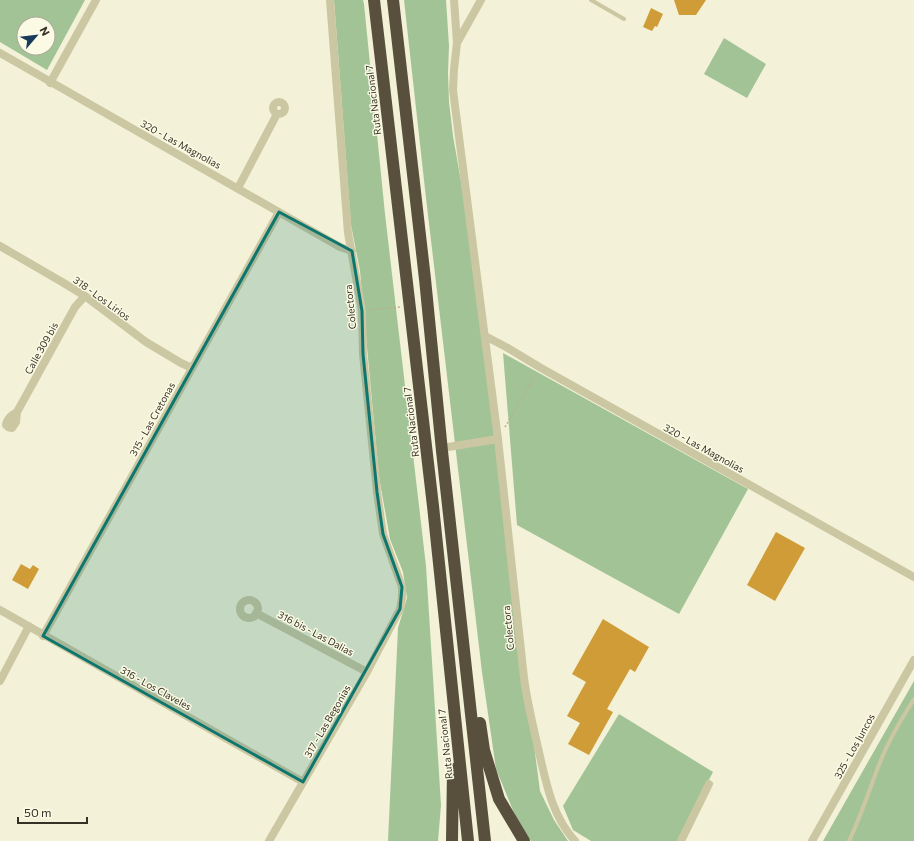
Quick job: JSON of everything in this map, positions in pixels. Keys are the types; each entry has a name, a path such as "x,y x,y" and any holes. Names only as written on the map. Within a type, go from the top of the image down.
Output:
{"highway":[{"name":"Ruta Nacional 7","path":"374,0 433,506 468,841"},
{"path":"393,0 425,279 485,841"},
{"path":"467,676 480,724 484,750 499,799 524,841"},
{"path":"452,841 454,709"}],"street":[{"path":"50,82 96,0"},
{"name":"Colectora","path":"330,0 348,233 362,311 363,354 377,492 383,534 402,588 400,609"},
{"name":"Colectora","path":"454,0 457,43 454,69 454,100 498,438 527,698 550,798 568,833 575,841"},
{"path":"457,43 481,0"},
{"name":"320 - Las Magnolias","path":"0,53 340,247 352,251"},
{"path":"238,188 277,114"},
{"name":"315 - Las Cretonas","path":"43,636 279,212"},
{"name":"318 - Los Lirios","path":"0,246 86,296 146,342 192,368"},
{"name":"Calle 309 bis","path":"17,412 75,307 86,296"},
{"name":"320 - Las Magnolias","path":"485,336 914,577"},
{"path":"442,448 498,438"},
{"name":"317 - Las Begonias","path":"270,841 367,672 400,609"},
{"name":"316 - Los Claveles","path":"0,610 43,636 303,782"},
{"name":"316 bis - Las Dalias","path":"256,613 367,672"},
{"path":"0,681 28,626"},
{"name":"325 - Los Juncos","path":"812,841 914,660"},
{"path":"681,841 709,784"}],"lane":[{"path":"591,0 624,19"},
{"path":"849,841 865,804 877,768 914,699"}],"path":[{"path":"362,311 409,306"},
{"path":"498,438 541,368"}],"highlighted area":[{"path":"279,212 352,251 362,311 363,354 377,492 383,534 402,587 400,609 303,782 43,636"}],"green space":[{"path":"0,0 85,0 56,53 56,16 16,16 16,52 0,42"},
{"path":"334,0 363,0 364,4 385,214 426,566 441,805 438,841 388,841 398,628 407,598 403,572 390,539 379,477 360,271 351,225"},
{"path":"404,0 446,0 449,46 449,102 453,136 469,227 502,500 540,791 554,820 568,841 531,841 519,825 496,769 482,672"},
{"path":"724,38 766,64 747,98 704,74"},
{"path":"24,56 55,56 47,70"},
{"path":"503,353 748,489 679,614 517,525"},
{"path":"914,681 914,841 823,841"},
{"path":"619,714 713,772 677,841 591,841 573,830 563,806"}],"building":[{"path":"674,0 706,0 696,15 679,15"},
{"path":"651,8 663,14 657,27 655,26 652,31 643,27"},
{"path":"776,532 805,548 775,601 747,585"},
{"path":"21,564 30,569 33,565 39,569 28,589 12,580"},
{"path":"603,619 649,647 635,672 630,669 607,709 613,712 589,755 568,744 580,723 567,716 586,682 572,674"}]}
